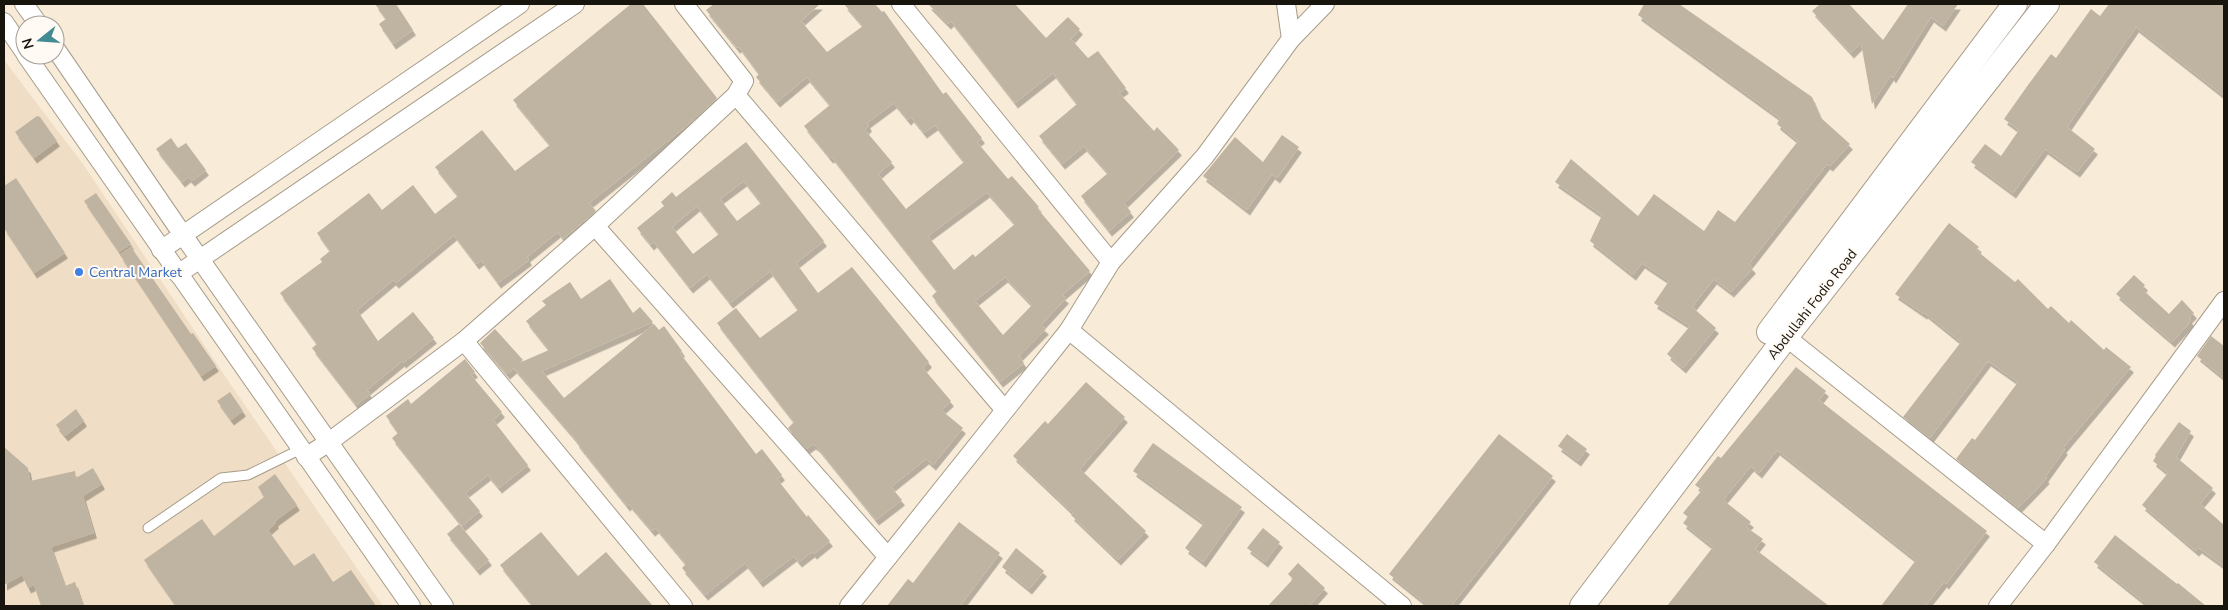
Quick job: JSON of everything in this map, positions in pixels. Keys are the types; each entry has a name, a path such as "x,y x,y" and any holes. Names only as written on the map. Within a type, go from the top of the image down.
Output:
{"main road":[{"name":"Abdullahi Fodio Road","path":"1564,606 2015,4"},
{"name":"Abdullahi Fodio Road","path":"1582,606 1786,337 2047,4"}],"street":[{"path":"24,4 32,15"},
{"path":"161,250 520,4"},
{"path":"178,274 575,4"},
{"path":"303,453 330,442 464,341 595,226 736,95 744,81 684,4"},
{"path":"902,4 1111,262"},
{"path":"1286,4 1291,38"},
{"path":"849,606 1004,409 1069,330 1111,262 1205,156 1291,38 1325,4"},
{"path":"4,22 15,38"},
{"path":"65,63 183,235 444,606"},
{"path":"34,65 411,606"},
{"path":"736,95 1004,409"},
{"path":"595,226 888,557"},
{"path":"1998,606 2046,544 2224,301"},
{"path":"1069,330 1402,606"},
{"path":"1786,337 2046,544"},
{"path":"464,341 682,606"}],"lane":[{"path":"148,528 221,478 248,475 303,453"}],"shaded area":[{"name":"Central Market","path":"4,60 83,164 227,379 383,606 4,606"}],"building":[{"path":"375,4 396,4 413,30 393,44 379,24 386,19"},
{"path":"631,4 643,4 717,98 695,119 589,203 596,211 563,239 558,232 527,257 529,260 498,283 481,260 476,264 454,235 396,283 393,280 357,310 378,341 413,312 434,338 367,390 370,394 356,405 312,348 317,344 280,293 322,262 320,259 330,251 317,233 369,193 382,210 413,185 435,214 458,196 435,167 482,130 515,171 550,145 513,100"},
{"path":"714,4 820,4 801,21 827,52 863,26 844,4 875,4 882,12 884,11 943,94 946,92 982,138 977,142 1008,179 1012,176 1090,271 1062,295 1066,298 1041,325 1046,329 1019,356 1024,363 1000,382 932,296 937,291 832,157 830,158 804,126 830,105 807,77 777,102 756,77 759,74 739,47 737,48 706,10","holes":["894,103 908,120 911,117 924,133 935,125 964,162 906,209 878,174 892,162 865,130 869,126 867,123","987,192 1015,224 975,257 973,254 954,270 928,236","1005,277 1032,305 1003,335 975,301"]},
{"path":"928,4 1015,4 1046,38 1068,17 1080,29 1071,39 1088,58 1098,51 1126,88 1119,93 1154,131 1157,127 1179,150 1124,203 1131,212 1109,231 1081,196 1108,173 1084,146 1062,164 1039,136 1077,104 1053,73 1015,103 951,21 948,24"},
{"path":"1644,4 1679,4 1812,97 1821,118 1850,144 1830,166 1827,164 1749,264 1753,268 1731,292 1714,279 1692,307 1716,328 1683,368 1667,354 1690,326 1654,303 1669,281 1642,263 1633,275 1590,241 1602,215 1555,182 1571,159 1638,216 1654,194 1704,231 1718,210 1735,222 1798,141 1777,124 1780,118 1638,15"},
{"path":"1820,4 1849,4 1883,40 1908,4 1958,4 1943,26 1931,17 1893,78 1891,75 1872,104 1861,43 1851,53 1812,11"},
{"path":"2109,4 2224,4 2224,96 2136,27 2067,127 2095,149 2077,172 2045,149 2013,193 1971,162 1985,144 2001,156 2019,130 2004,119 2028,85 2051,54 2056,58 2091,9 2100,16"},
{"path":"37,116 40,117 57,141 34,158 15,132"},
{"path":"1282,135 1299,147 1277,178 1272,174 1247,210 1203,176 1235,137 1263,162"},
{"path":"171,138 178,148 186,143 206,170 192,181 188,177 182,182 156,149"},
{"path":"746,142 824,241 796,263 818,293 852,267 929,362 923,368 951,401 941,410 963,428 933,465 926,459 891,487 902,500 876,520 817,447 813,444 806,449 788,428 794,422 717,323 736,308 760,338 798,310 770,271 730,303 707,274 690,288 654,242 651,245 637,228 664,206 661,202 672,192 676,197","holes":["744,181 761,203 737,221 720,199","697,206 719,234 693,254 672,227"]},
{"path":"16,178 65,253 34,273 4,228 4,186"},
{"path":"96,193 131,244 119,252 84,201"},
{"path":"1949,223 1979,247 1976,250 2015,282 2018,279 2048,309 2051,306 2069,323 2071,320 2104,350 2106,347 2131,367 2063,448 2065,449 2045,477 2047,478 2018,508 1956,459 1972,438 1975,440 2018,382 1988,361 1930,438 1903,417 1961,342 1925,313 1895,294"},
{"path":"131,247 191,334 193,333 216,366 201,376 120,255"},
{"path":"2134,275 2145,285 2142,289 2169,314 2182,300 2194,313 2189,318 2191,321 2172,342 2116,294"},
{"path":"610,279 633,313 640,307 653,322 542,371 564,398 654,324 659,330 664,326 682,351 680,353 756,454 762,449 782,475 777,479 807,517 808,515 830,541 814,554 812,552 799,562 794,556 760,582 745,563 705,595 682,568 686,564 656,528 652,531 629,504 627,506 577,441 514,368 507,374 480,343 495,329 523,360 519,363 549,350 526,321 546,305 542,301 570,282 581,299"},
{"path":"2211,336 2224,346 2224,378 2197,356"},
{"path":"465,359 475,372 471,375 502,412 493,420 528,465 499,488 488,475 465,493 480,511 462,526 392,438 398,433 386,416 408,399 411,404"},
{"path":"1796,367 1826,391 1819,400 1987,531 1946,584 1944,582 1925,606 1881,606 1916,560 1777,450 1759,473 1751,466 1723,500 1751,522 1746,527 1763,539 1755,549 1829,606 1667,606 1713,547 1683,523 1688,517 1683,513 1702,490 1695,485 1718,456 1721,458"},
{"path":"1086,382 1125,417 1080,469 1146,531 1118,560 1071,515 1073,513 1013,456 1045,421 1048,424"},
{"path":"230,392 243,411 231,420 217,401"},
{"path":"76,409 84,421 65,436 56,425"},
{"path":"2179,422 2191,431 2176,457 2213,488 2200,504 2224,525 2224,566 2199,548 2196,551 2142,505 2168,473 2153,461 2155,455"},
{"path":"1499,434 1553,476 1451,606 1429,606 1389,574"},
{"path":"1567,434 1587,449 1578,461 1558,446"},
{"path":"1153,443 1242,507 1203,562 1185,548 1204,523 1133,471"},
{"path":"4,447 28,468 30,481 75,471 76,478 93,468 102,484 83,496 94,533 51,547 65,586 75,582 83,606 41,606 34,585 28,588 22,575 4,585"},
{"path":"275,474 297,505 275,521 276,523 268,530 294,566 314,553 333,582 351,570 376,606 176,606 144,560 202,519 214,536 264,497 258,487"},
{"path":"959,522 1000,553 960,606 887,606 908,579 913,583"},
{"path":"459,524 489,560 477,570 447,534"},
{"path":"1263,528 1280,542 1265,562 1247,548"},
{"path":"541,532 578,576 606,552 653,606 533,606 500,565"},
{"path":"2115,535 2206,606 2149,606 2094,562"},
{"path":"1016,548 1044,571 1029,589 1002,567"},
{"path":"1298,563 1325,588 1309,606 1268,606 1293,579 1288,574"}],"place":[{"name":"Central Market","path":"79,272"}]}
